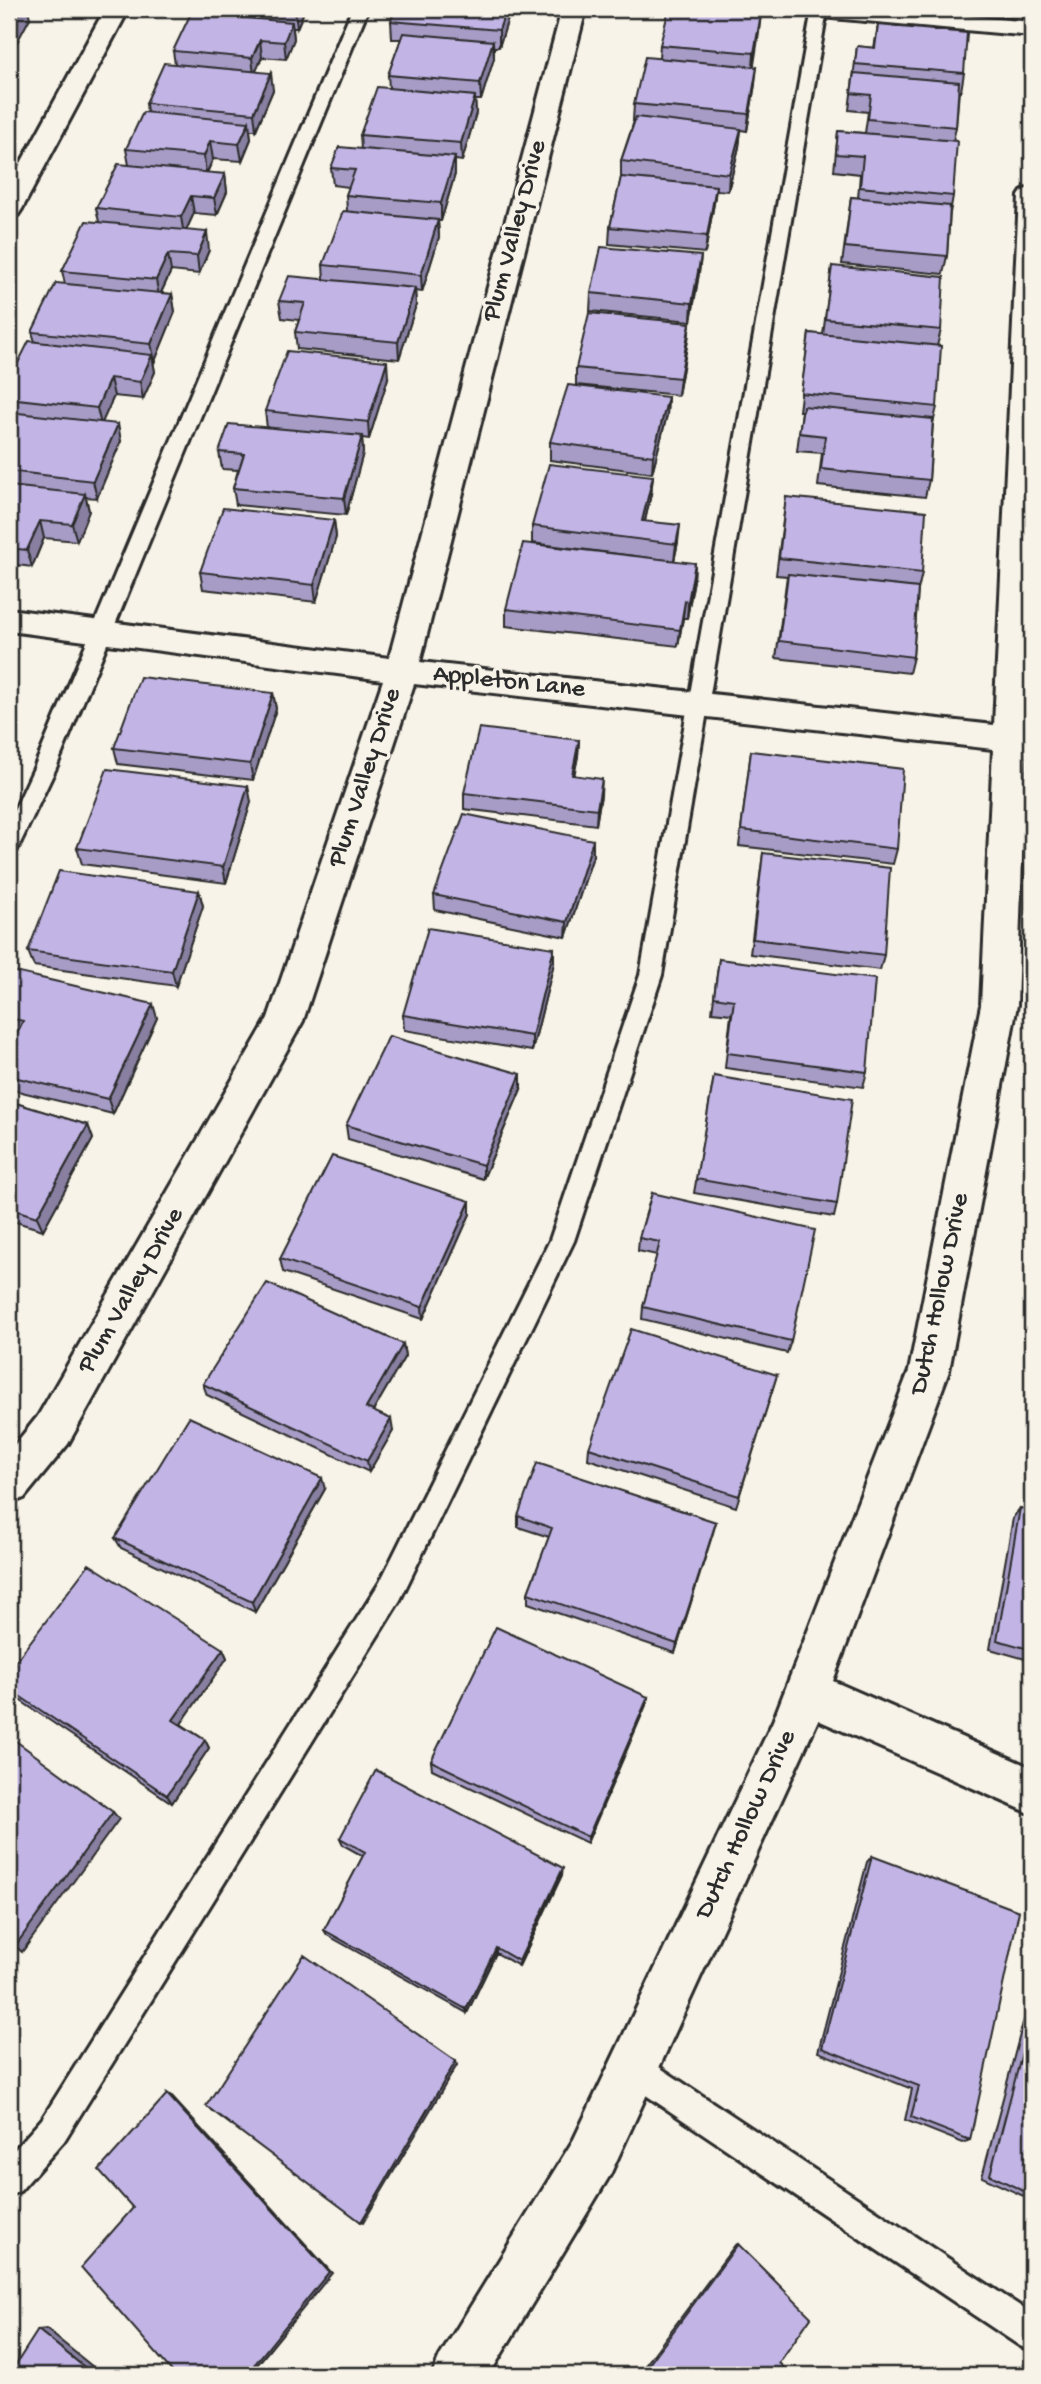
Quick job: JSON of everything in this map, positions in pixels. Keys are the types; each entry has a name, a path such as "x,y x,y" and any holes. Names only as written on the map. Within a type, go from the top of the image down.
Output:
{"street":[{"path":"9,209 117,9"},
{"name":"Plum Valley Drive","path":"9,1484 53,1430 285,1021 402,671 574,9"},
{"path":"810,9 1032,29"},
{"name":"Dutch Hollow Drive","path":"459,2375 592,2157 808,1693 929,1371 999,1005 1032,197"},
{"name":"Appleton Lane","path":"9,620 402,671 1010,738"},
{"path":"808,1693 1032,1791"}],"lane":[{"path":"9,844 45,768 360,9"},
{"path":"9,2180 53,2130 390,1591 562,1241 651,975 819,10"},
{"path":"633,2068 1032,2334"}],"building":[{"path":"9,9 22,9 9,32"},
{"path":"395,9 506,9 499,30 391,21"},
{"path":"669,9 761,14 754,53 660,45"},
{"path":"191,13 292,22 284,42 260,40 252,58 173,51"},
{"path":"878,25 967,33 964,73 855,64 857,46 875,48"},
{"path":"403,33 493,41 480,83 388,75"},
{"path":"645,57 757,67 749,114 634,104"},
{"path":"164,63 271,73 254,113 146,103"},
{"path":"854,73 959,82 956,127 868,119 871,95 851,93"},
{"path":"377,87 475,96 461,143 360,135"},
{"path":"143,112 249,122 239,144 210,141 204,156 126,149"},
{"path":"636,117 741,129 729,174 621,161"},
{"path":"838,131 957,141 953,196 860,187 863,156 836,154"},
{"path":"339,147 455,157 441,203 346,195 355,170 331,168"},
{"path":"118,164 225,174 214,198 191,196 181,217 96,208"},
{"path":"621,177 716,186 707,236 610,227"},
{"path":"851,197 950,206 947,256 845,247"},
{"path":"343,211 438,220 421,275 323,265"},
{"path":"86,221 207,232 197,256 168,254 156,280 62,271"},
{"path":"601,247 701,256 692,303 591,293"},
{"path":"832,266 944,277 941,330 825,319"},
{"path":"289,276 415,288 398,342 295,332 305,303 279,301"},
{"path":"56,283 172,294 151,344 32,332"},
{"path":"589,313 690,323 680,378 576,368"},
{"path":"809,333 941,346 937,407 801,393"},
{"path":"29,341 152,355 140,382 110,378 97,408 9,398 9,381"},
{"path":"287,351 387,361 368,422 265,411"},
{"path":"568,385 668,397 653,456 550,442"},
{"path":"803,406 933,419 929,480 821,469 825,436 799,433"},
{"path":"9,412 118,424 93,481 9,471"},
{"path":"229,424 362,436 344,498 233,488 244,454 219,452"},
{"path":"549,464 653,476 642,521 680,525 676,544 532,526"},
{"path":"9,486 85,494 72,524 40,521 27,550 9,548"},
{"path":"786,497 926,511 922,573 779,558"},
{"path":"223,508 334,520 314,585 200,572"},
{"path":"523,543 695,563 680,630 506,609"},
{"path":"788,574 918,588 913,657 779,641"},
{"path":"140,677 273,693 250,764 114,748"},
{"path":"479,728 579,740 572,775 602,779 597,809 464,793"},
{"path":"751,751 903,769 897,849 741,830"},
{"path":"107,769 248,786 223,867 77,848"},
{"path":"464,814 593,840 567,922 434,895"},
{"path":"763,853 890,868 884,955 753,939"},
{"path":"59,871 199,891 172,971 28,951"},
{"path":"428,928 554,948 532,1036 403,1015"},
{"path":"719,959 875,979 867,1072 727,1053 734,1000 714,997"},
{"path":"11,971 153,1004 108,1099 9,1076 9,1050 23,1021 9,1018"},
{"path":"389,1036 521,1074 483,1165 346,1125"},
{"path":"714,1076 852,1099 837,1204 696,1179"},
{"path":"9,1101 88,1125 37,1217 9,1208"},
{"path":"332,1156 470,1201 422,1307 280,1259"},
{"path":"652,1193 815,1230 791,1341 643,1307 660,1242 639,1238"},
{"path":"267,1283 403,1344 366,1408 391,1419 367,1461 203,1384"},
{"path":"631,1329 777,1375 739,1496 589,1448"},
{"path":"189,1417 322,1478 252,1602 115,1538"},
{"path":"537,1463 716,1522 677,1644 528,1593 552,1528 518,1516"},
{"path":"1020,1508 1032,1511 1032,1650 997,1640"},
{"path":"89,1564 223,1649 173,1720 205,1740 167,1795 9,1689 9,1670"},
{"path":"496,1627 648,1697 588,1837 431,1761"},
{"path":"9,1736 113,1812 15,1946 9,1942"},
{"path":"376,1770 563,1868 519,1961 496,1948 466,2009 324,1930 365,1852 340,1838"},
{"path":"872,1856 1019,1911 970,2140 911,2117 919,2086 822,2048"},
{"path":"304,1955 456,2061 361,2222 206,2106"},
{"path":"1032,2015 1032,2195 990,2175"},
{"path":"167,2094 329,2272 246,2375 175,2375 81,2267 133,2208 99,2170"},
{"path":"738,2244 811,2317 779,2363 791,2375 641,2375"},
{"path":"38,2330 94,2375 9,2375"}]}
